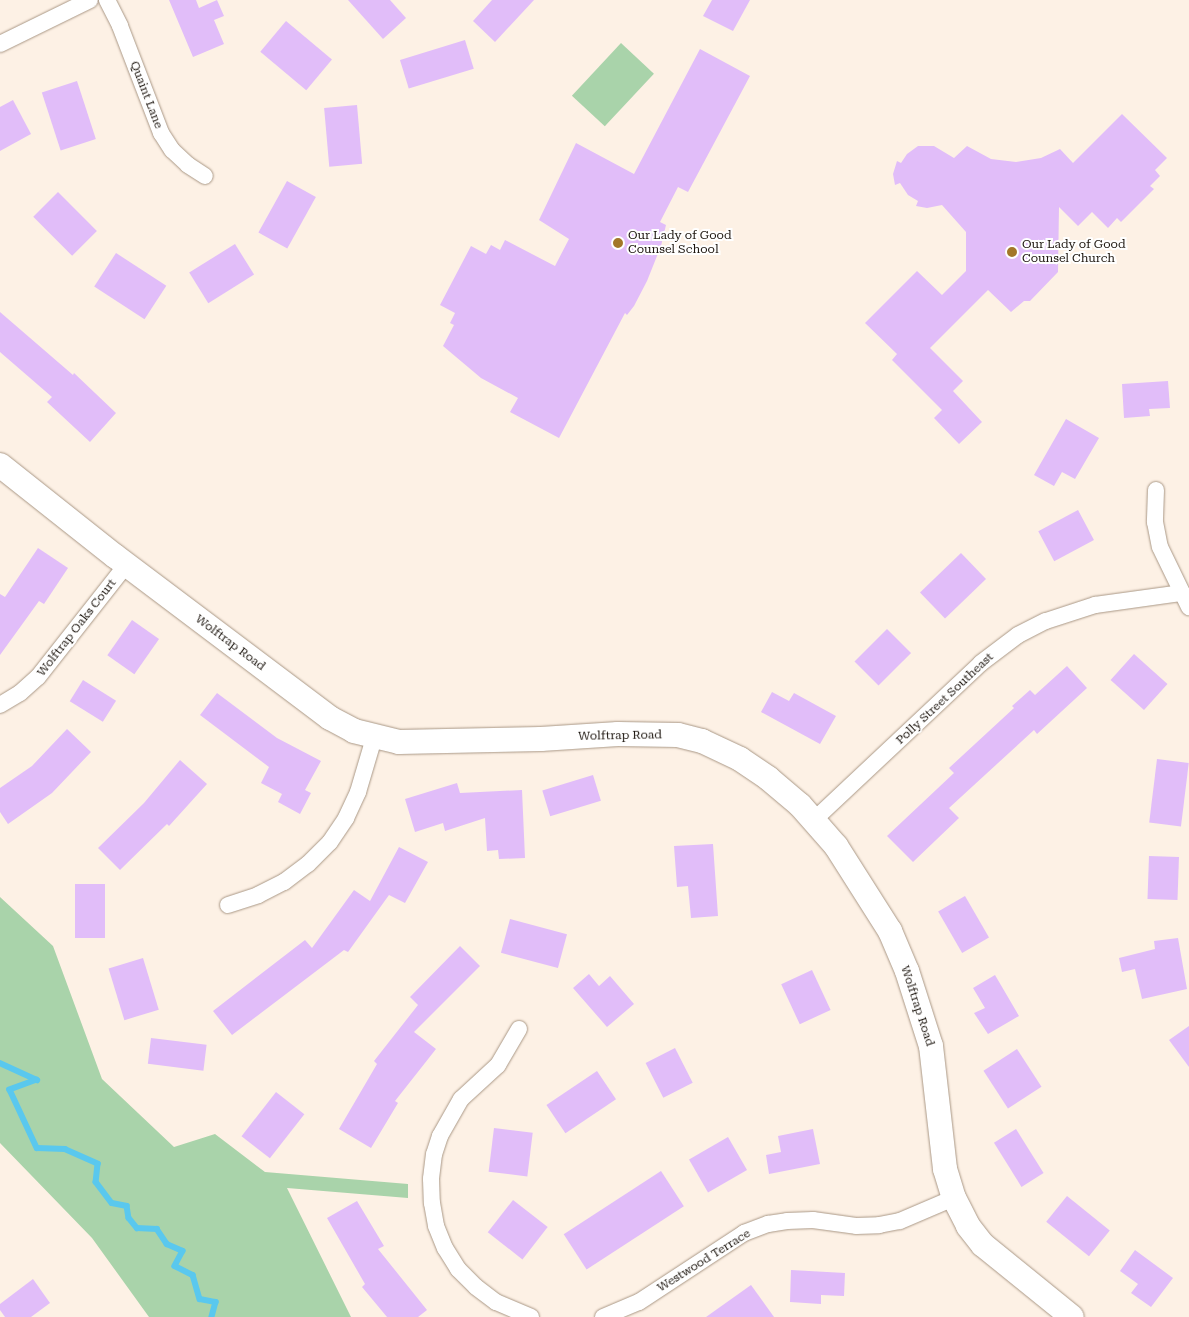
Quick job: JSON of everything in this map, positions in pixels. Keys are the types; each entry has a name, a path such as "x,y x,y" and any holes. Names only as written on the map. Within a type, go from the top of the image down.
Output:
{"street":[{"path":"0,44 90,0"},
{"name":"Quaint Lane","path":"106,0 120,26 161,133 172,150 188,165 205,176"},
{"name":"Wolftrap Road","path":"0,465 126,565 330,718 354,731 374,738 400,742 541,739 618,734 678,735 702,741 740,759 768,778 814,820 836,846 890,931 907,971 931,1046 945,1169 954,1198 968,1226 983,1245 1072,1317"},
{"path":"1156,490 1155,522 1160,547 1186,600"},
{"name":"Wolftrap Oaks Court","path":"0,705 20,693 38,677 126,565"},
{"name":"Polly Street Southeast","path":"814,820 981,663 1018,635 1046,621 1095,605 1186,600"},
{"path":"228,905 258,895 284,882 308,864 330,842 346,818 358,792 374,738"},
{"path":"519,1029 512,1045 498,1065 461,1100 452,1112 440,1136 434,1154 430,1179 436,1226 445,1248 458,1269 476,1287 496,1302 531,1317"},
{"name":"Westwood Terrace","path":"603,1317 639,1302 744,1233 768,1224 813,1220 856,1226 879,1225 900,1221 954,1198"}],"green space":[{"path":"621,43 654,74 605,126 572,96"},
{"path":"0,897 53,946 102,1079 174,1147 215,1134 265,1172 408,1184 408,1198 287,1188 351,1317 149,1317 92,1238 0,1143"}],"building":[{"path":"169,0 196,0 199,8 217,0 224,16 214,20 224,44 193,57"},
{"path":"348,0 390,0 406,18 383,39"},
{"path":"492,0 534,0 495,42 473,21"},
{"path":"712,0 750,0 733,31 703,16"},
{"path":"286,21 332,60 306,90 260,52"},
{"path":"465,40 474,69 409,89 400,60"},
{"name":"Our Lady of Good Counsel School","path":"700,49 750,76 688,192 678,187 660,222 666,225 661,246 647,281 634,306 627,315 625,313 559,438 510,412 518,398 481,378 443,346 454,325 450,323 455,313 440,305 471,246 486,254 491,245 500,250 505,240 555,266 569,239 539,220 576,143 634,174"},
{"path":"77,81 96,139 61,150 42,92"},
{"path":"13,100 31,134 0,151 0,107"},
{"path":"357,105 362,164 329,167 324,108"},
{"name":"Our Lady of Good Counsel Church","path":"1122,114 1167,158 1155,170 1160,176 1150,186 1154,189 1121,222 1117,218 1108,228 1092,212 1078,226 1059,207 1058,272 1030,301 1024,301 1011,312 988,290 930,348 963,381 953,391 982,422 959,444 934,418 942,410 892,360 897,354 865,323 917,271 942,295 966,271 966,232 942,205 927,208 916,206 918,201 908,195 900,183 895,185 893,174 897,161 901,163 907,154 918,146 934,146 954,158 967,146 991,159 1016,162 1041,158 1060,149 1073,163"},
{"path":"287,181 316,197 287,249 258,233"},
{"path":"58,192 97,231 72,256 33,217"},
{"path":"235,244 254,275 208,303 189,273"},
{"path":"116,253 166,286 145,319 94,287"},
{"path":"0,312 73,375 74,373 116,413 90,442 47,402 52,397 0,352"},
{"path":"1168,381 1170,408 1149,409 1150,416 1124,418 1122,384"},
{"path":"1066,419 1099,438 1075,479 1062,472 1054,486 1034,475"},
{"path":"1078,510 1094,540 1054,561 1038,531"},
{"path":"38,548 68,568 44,604 39,601 0,655 0,594 5,597"},
{"path":"961,553 986,579 945,618 920,593"},
{"path":"132,620 159,639 134,674 107,655"},
{"path":"887,629 911,653 879,686 854,662"},
{"path":"1134,654 1167,684 1144,710 1111,680"},
{"path":"1067,666 1087,688 1037,734 1034,730 949,808 959,818 913,862 887,836 954,773 949,768 1014,708 1012,706 1030,690 1035,695"},
{"path":"83,680 116,701 103,722 70,701"},
{"path":"772,692 789,701 794,693 836,716 820,744 761,712"},
{"path":"217,693 277,738 321,761 305,790 311,793 300,814 278,802 282,794 261,783 269,767 200,715"},
{"path":"67,729 91,752 52,793 8,824 0,812 0,788 32,766"},
{"path":"1157,759 1189,763 1181,826 1149,823"},
{"path":"180,760 207,784 169,826 167,824 120,870 98,848 144,803"},
{"path":"593,775 601,801 550,816 542,790"},
{"path":"457,783 460,793 522,790 525,858 499,859 498,850 487,851 485,818 445,831 443,823 415,832 405,799"},
{"path":"713,844 718,916 691,918 688,886 677,887 674,846"},
{"path":"399,847 428,862 405,903 389,895 348,952 344,950 232,1035 213,1011 305,940 312,948 354,890 370,901"},
{"path":"1149,856 1179,857 1177,900 1147,899"},
{"path":"75,884 105,884 105,938 75,938"},
{"path":"965,896 989,938 962,953 938,912"},
{"path":"510,919 567,934 558,968 501,953"},
{"path":"1178,938 1187,989 1142,999 1135,969 1122,972 1119,958 1155,949 1154,941"},
{"path":"460,946 480,966 414,1032 436,1049 395,1101 398,1103 371,1148 339,1129 377,1064 374,1061 418,1005 410,997"},
{"path":"143,958 159,1010 124,1020 109,969"},
{"path":"812,970 831,1010 800,1024 781,984"},
{"path":"589,974 599,986 610,976 634,1004 607,1027 573,988"},
{"path":"995,975 1019,1016 988,1034 974,1013 985,1008 973,988"},
{"path":"1189,1026 1189,1067 1169,1040"},
{"path":"151,1038 207,1045 203,1071 148,1064"},
{"path":"675,1048 693,1083 663,1098 646,1063"},
{"path":"1017,1049 1042,1087 1008,1109 983,1071"},
{"path":"597,1071 616,1099 565,1133 546,1105"},
{"path":"276,1092 304,1114 270,1158 242,1136"},
{"path":"494,1128 533,1133 527,1176 489,1172"},
{"path":"813,1129 820,1164 769,1174 766,1155 781,1152 778,1136"},
{"path":"1016,1129 1044,1173 1022,1187 994,1143"},
{"path":"728,1137 747,1170 708,1192 689,1160"},
{"path":"661,1171 684,1206 587,1269 564,1234"},
{"path":"1067,1196 1110,1231 1089,1256 1046,1222"},
{"path":"513,1200 548,1227 522,1259 488,1232"},
{"path":"357,1201 384,1246 378,1249 427,1310 418,1317 387,1317 362,1287 365,1284 327,1218"},
{"path":"1135,1250 1173,1278 1151,1307 1131,1293 1138,1284 1120,1271"},
{"path":"791,1270 845,1273 844,1296 821,1295 821,1304 790,1302"},
{"path":"33,1279 50,1303 31,1317 5,1317 0,1310 0,1304"},
{"path":"751,1285 774,1317 706,1317"}],"waterway":[{"path":"0,1063 37,1080 10,1090 37,1148 65,1149 98,1164 96,1182 112,1203 127,1206 129,1218 137,1228 157,1229 167,1244 183,1251 175,1266 193,1275 200,1299 216,1302 212,1317"}],"place":[{"name":"Our Lady of Good Counsel School","path":"618,243"},
{"name":"Our Lady of Good Counsel Church","path":"1012,252"}]}
